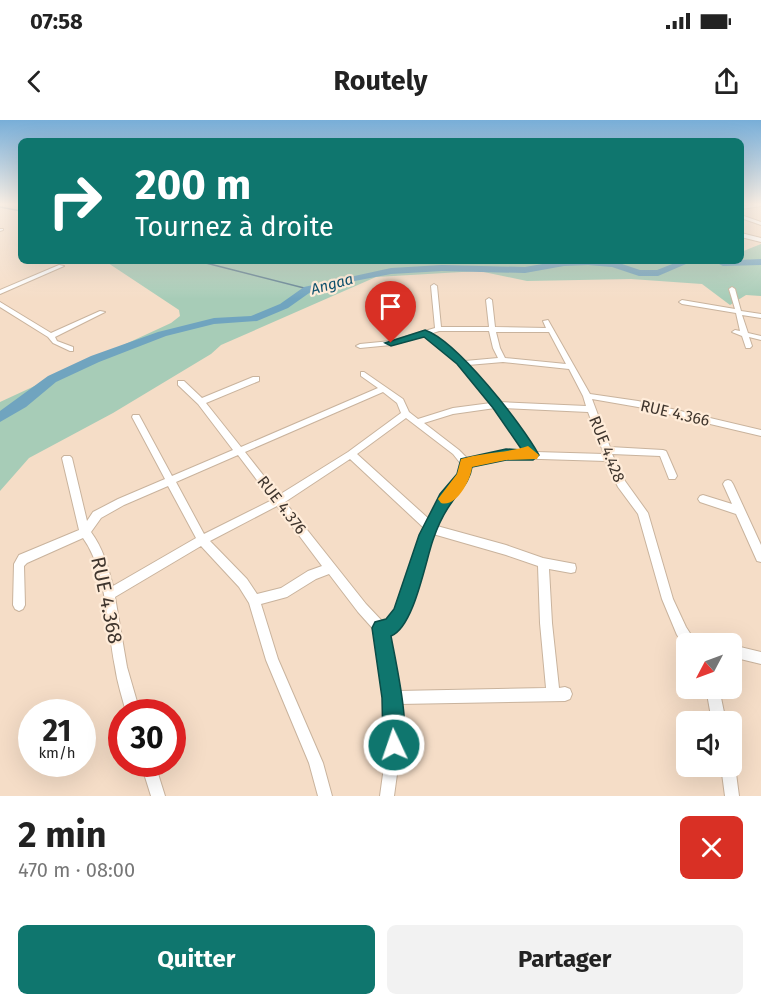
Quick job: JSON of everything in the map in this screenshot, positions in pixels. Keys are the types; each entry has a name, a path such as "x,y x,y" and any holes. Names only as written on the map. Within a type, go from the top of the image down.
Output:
{"street":[{"path":"744,236 761,240"},
{"path":"0,292 61,266"},
{"path":"434,286 438,329"},
{"path":"732,289 748,346"},
{"path":"489,300 500,357 503,360"},
{"path":"682,302 761,316"},
{"path":"0,304 51,336 55,342 70,349"},
{"path":"51,336 102,312"},
{"name":"RUE 4.428","path":"494,328 548,325 588,396 608,454 625,492 642,511 666,592 682,633"},
{"path":"360,346 391,343 438,329 494,328"},
{"path":"735,332 761,338"},
{"path":"425,333 463,363 533,455"},
{"path":"463,363 503,360 572,367"},
{"path":"364,374 400,401 406,414 466,463"},
{"path":"201,402 256,379"},
{"name":"RUE 4.376","path":"181,383 201,402 381,628"},
{"path":"19,605 20,564 23,559 85,532 97,515 120,502 241,452 298,424 369,397 383,389"},
{"name":"RUE 4.366","path":"588,396 638,404 761,433"},
{"path":"418,422 453,411 497,405 591,409"},
{"path":"108,595 202,540 278,501 351,454 406,414"},
{"path":"136,417 202,540 243,583 254,600 272,660 316,763 324,796"},
{"path":"466,463 506,455 663,453 672,476"},
{"path":"351,454 432,529 506,549 543,563 571,568"},
{"name":"RUE 4.368","path":"67,458 85,532 93,540 101,560 122,670 130,699"},
{"path":"387,796 394,745 392,698 381,628 390,627 401,614 427,535 446,499 464,476 466,463"},
{"path":"728,484 761,557"},
{"path":"703,499 741,511"},
{"path":"392,698 559,694 546,623 543,563"},
{"path":"254,600 277,595 312,573 331,568"},
{"path":"742,653 761,658"},
{"path":"152,777 158,796"},
{"path":"729,777 732,796"}],"green space":[{"path":"761,244 761,296 746,295 730,305 702,284 631,279 527,281 479,271 376,277 221,345 211,354 113,413 29,458 0,491 0,402 171,323 180,316 179,310 110,264 744,264 744,251"}],"waterway":[{"name":"Angaa","path":"744,262 761,262"},
{"path":"210,264 308,289"},
{"name":"Angaa","path":"0,417 21,404 52,379 95,359 162,334 214,321 253,319 284,306 308,289 391,271 442,268 525,270 558,264"},
{"name":"Angaa","path":"613,264 639,273 658,273 680,264"}],"slow traffic":[{"path":"446,499 464,476 466,463 506,455 533,455 528,451"}],"route":[{"path":"391,343 425,333 461,361 497,405 533,455 506,455 466,463 464,476 446,499 427,535 401,614 390,627 381,628 392,698 394,745"}]}
